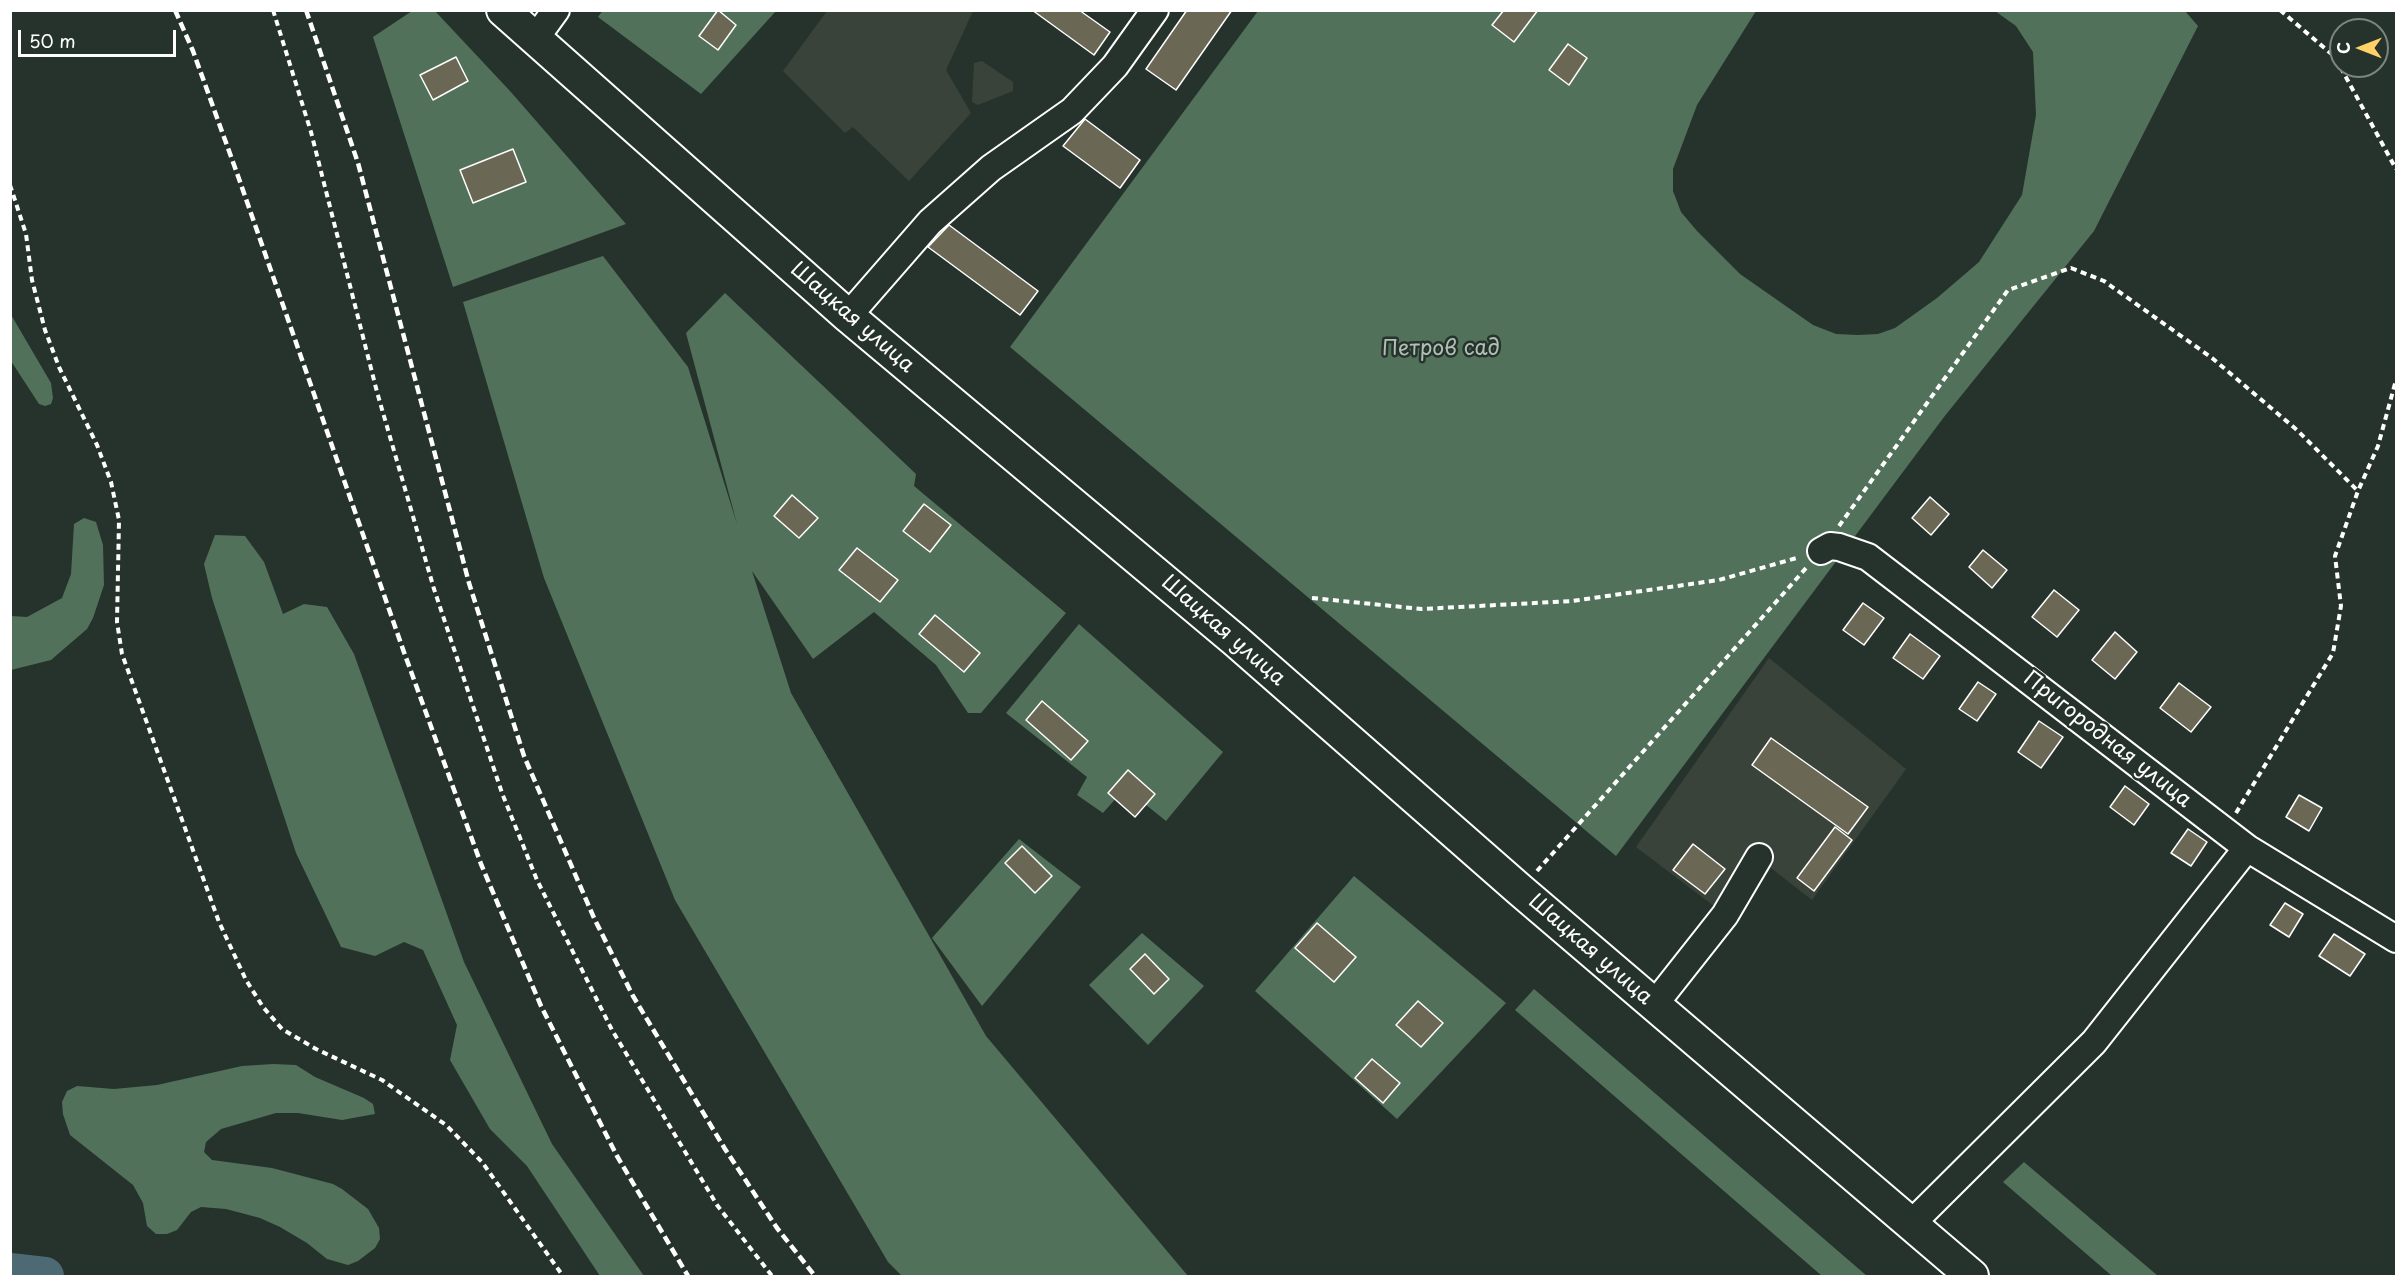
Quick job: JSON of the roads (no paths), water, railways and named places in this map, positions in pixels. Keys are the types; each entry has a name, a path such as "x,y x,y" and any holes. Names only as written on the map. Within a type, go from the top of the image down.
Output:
{"main road":[{"name":"Шацкая улица","path":"503,10 848,316 1236,641 1520,890 1972,1276"}],"street":[{"path":"535,39 556,10"},
{"path":"848,316 930,222 991,168 1072,111 1115,66 1155,10"},
{"name":"Пригородная улица","path":"1821,551 1830,546 1839,547 1875,562 2247,848 2397,939"},
{"path":"1911,1224 2094,1042 2247,848"},
{"path":"1654,1005 1725,915 1760,857"}],"waterway":[{"path":"10,1272 45,1276"}],"railway":[{"path":"175,10 193,51 238,176 405,655 481,864 541,1006 617,1156 688,1276"},
{"path":"306,10 358,163 469,583 524,756 594,918 633,996 725,1149 777,1228 815,1276"}],"park label":[{"name":"Петров сад","path":"1441,349"}]}
